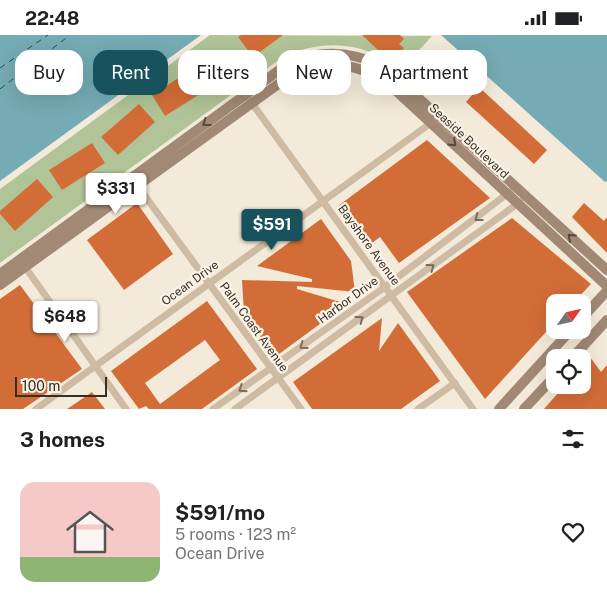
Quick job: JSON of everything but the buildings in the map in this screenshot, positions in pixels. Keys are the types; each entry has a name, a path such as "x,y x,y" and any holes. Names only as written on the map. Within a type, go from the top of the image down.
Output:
{"street":[{"name":"Seaside Boulevard","path":"0,274 22,263 137,185 249,99 282,69 304,58 337,54 368,59 398,79 512,191"},
{"name":"Seaside Boulevard","path":"0,285 22,263 249,99 299,71 320,66 345,65 368,71 380,78 607,270"},
{"name":"Bayshore Avenue","path":"249,99 473,409"},
{"name":"Ocean Drive","path":"36,409 431,123"},
{"name":"Palm Coast Avenue","path":"137,185 301,409"},
{"name":"Harbor Drive","path":"214,409 385,287 512,191"},
{"name":"Seaside Boulevard","path":"522,199 607,286"},
{"name":"Harbor Drive","path":"235,409 392,296 522,199"},
{"path":"22,263 126,409"},
{"path":"591,308 607,291"},
{"path":"580,349 607,320"},
{"path":"499,409 564,339"},
{"path":"418,409 454,383"},
{"path":"524,409 546,386"}],"green space":[{"path":"210,35 432,36 419,50 363,50 329,45 302,50 277,50 277,61 267,69 267,50 190,50"},
{"path":"178,58 178,95 231,95 0,263 0,189 128,95 168,95 168,66"}],"water":[{"path":"0,35 201,35 168,59 168,50 93,50 93,95 118,95 0,181"},
{"path":"441,35 607,35 607,181 605,182 487,76 487,50 458,50"}],"ferry route":[{"path":"0,68 48,35"},
{"path":"0,89 70,35"}]}
